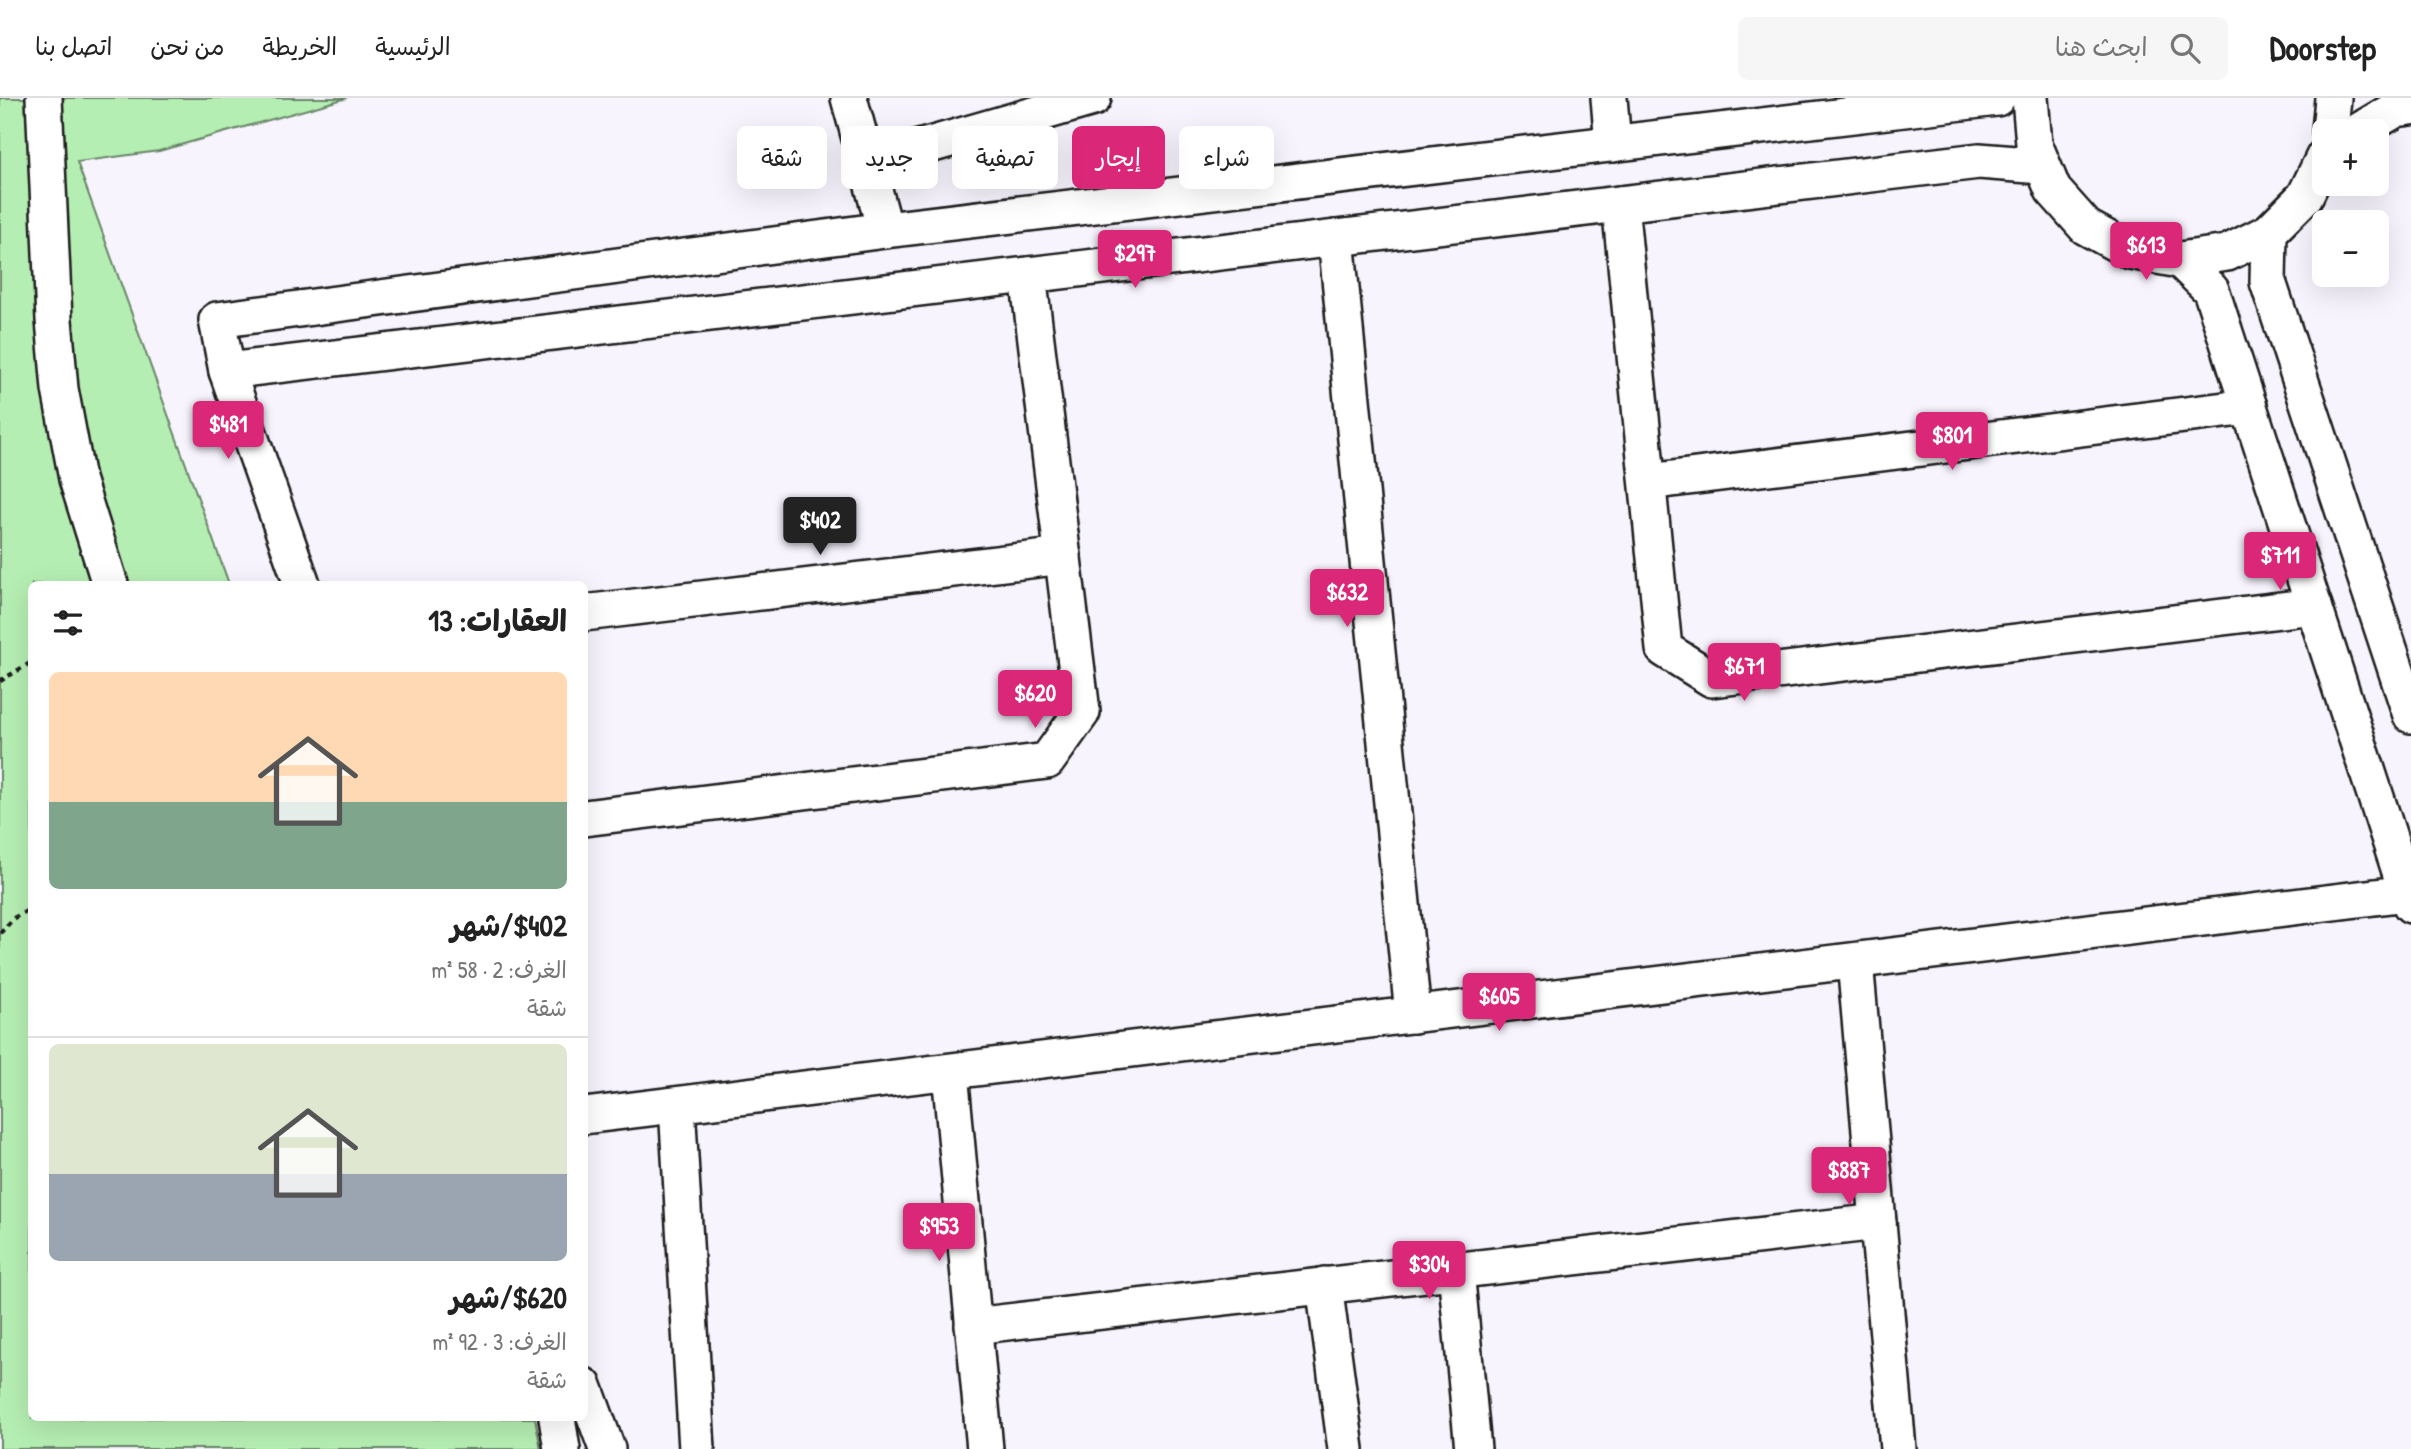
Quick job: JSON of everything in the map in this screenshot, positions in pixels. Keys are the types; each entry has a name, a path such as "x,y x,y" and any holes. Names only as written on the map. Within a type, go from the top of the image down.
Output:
{"street":[{"path":"44,98 54,320 60,389 77,479 109,581"},
{"path":"849,98 857,126"},
{"path":"938,143 1093,98"},
{"path":"1609,98 1613,144"},
{"path":"301,581 227,371 217,320 885,230 1613,144 1901,104 1997,98"},
{"path":"2030,98 2034,144 2053,190 2086,227 2130,251 2180,260 2227,253 2269,232 2305,196 2312,182"},
{"path":"2331,119 2333,98"},
{"path":"2379,119 2396,109 2411,107"},
{"path":"227,371 1979,160 2042,166"},
{"path":"874,189 885,230"},
{"path":"1620,204 1664,649 1712,679 2314,606"},
{"path":"2269,232 2268,282 2411,715"},
{"path":"1336,238 1413,1015"},
{"path":"588,1116 1855,961 2409,899 2211,290 2180,260"},
{"path":"588,818 1048,761 1082,712 1028,275"},
{"path":"1648,482 2249,407"},
{"path":"588,613 1063,556"},
{"path":"1855,961 1898,1449"},
{"path":"950,1072 985,1449"},
{"path":"677,1105 697,1449"},
{"path":"973,1326 1878,1222"},
{"path":"1456,1270 1473,1449"},
{"path":"1324,1285 1346,1449"},
{"path":"588,1396 607,1449"},
{"path":"557,1421 562,1449"}],"path":[{"path":"0,681 28,664"},
{"path":"0,933 14,918 28,910"}],"green space":[{"path":"0,98 347,98 159,151 77,162 228,581 28,581 28,1421 536,1421 541,1449 0,1449"}]}
